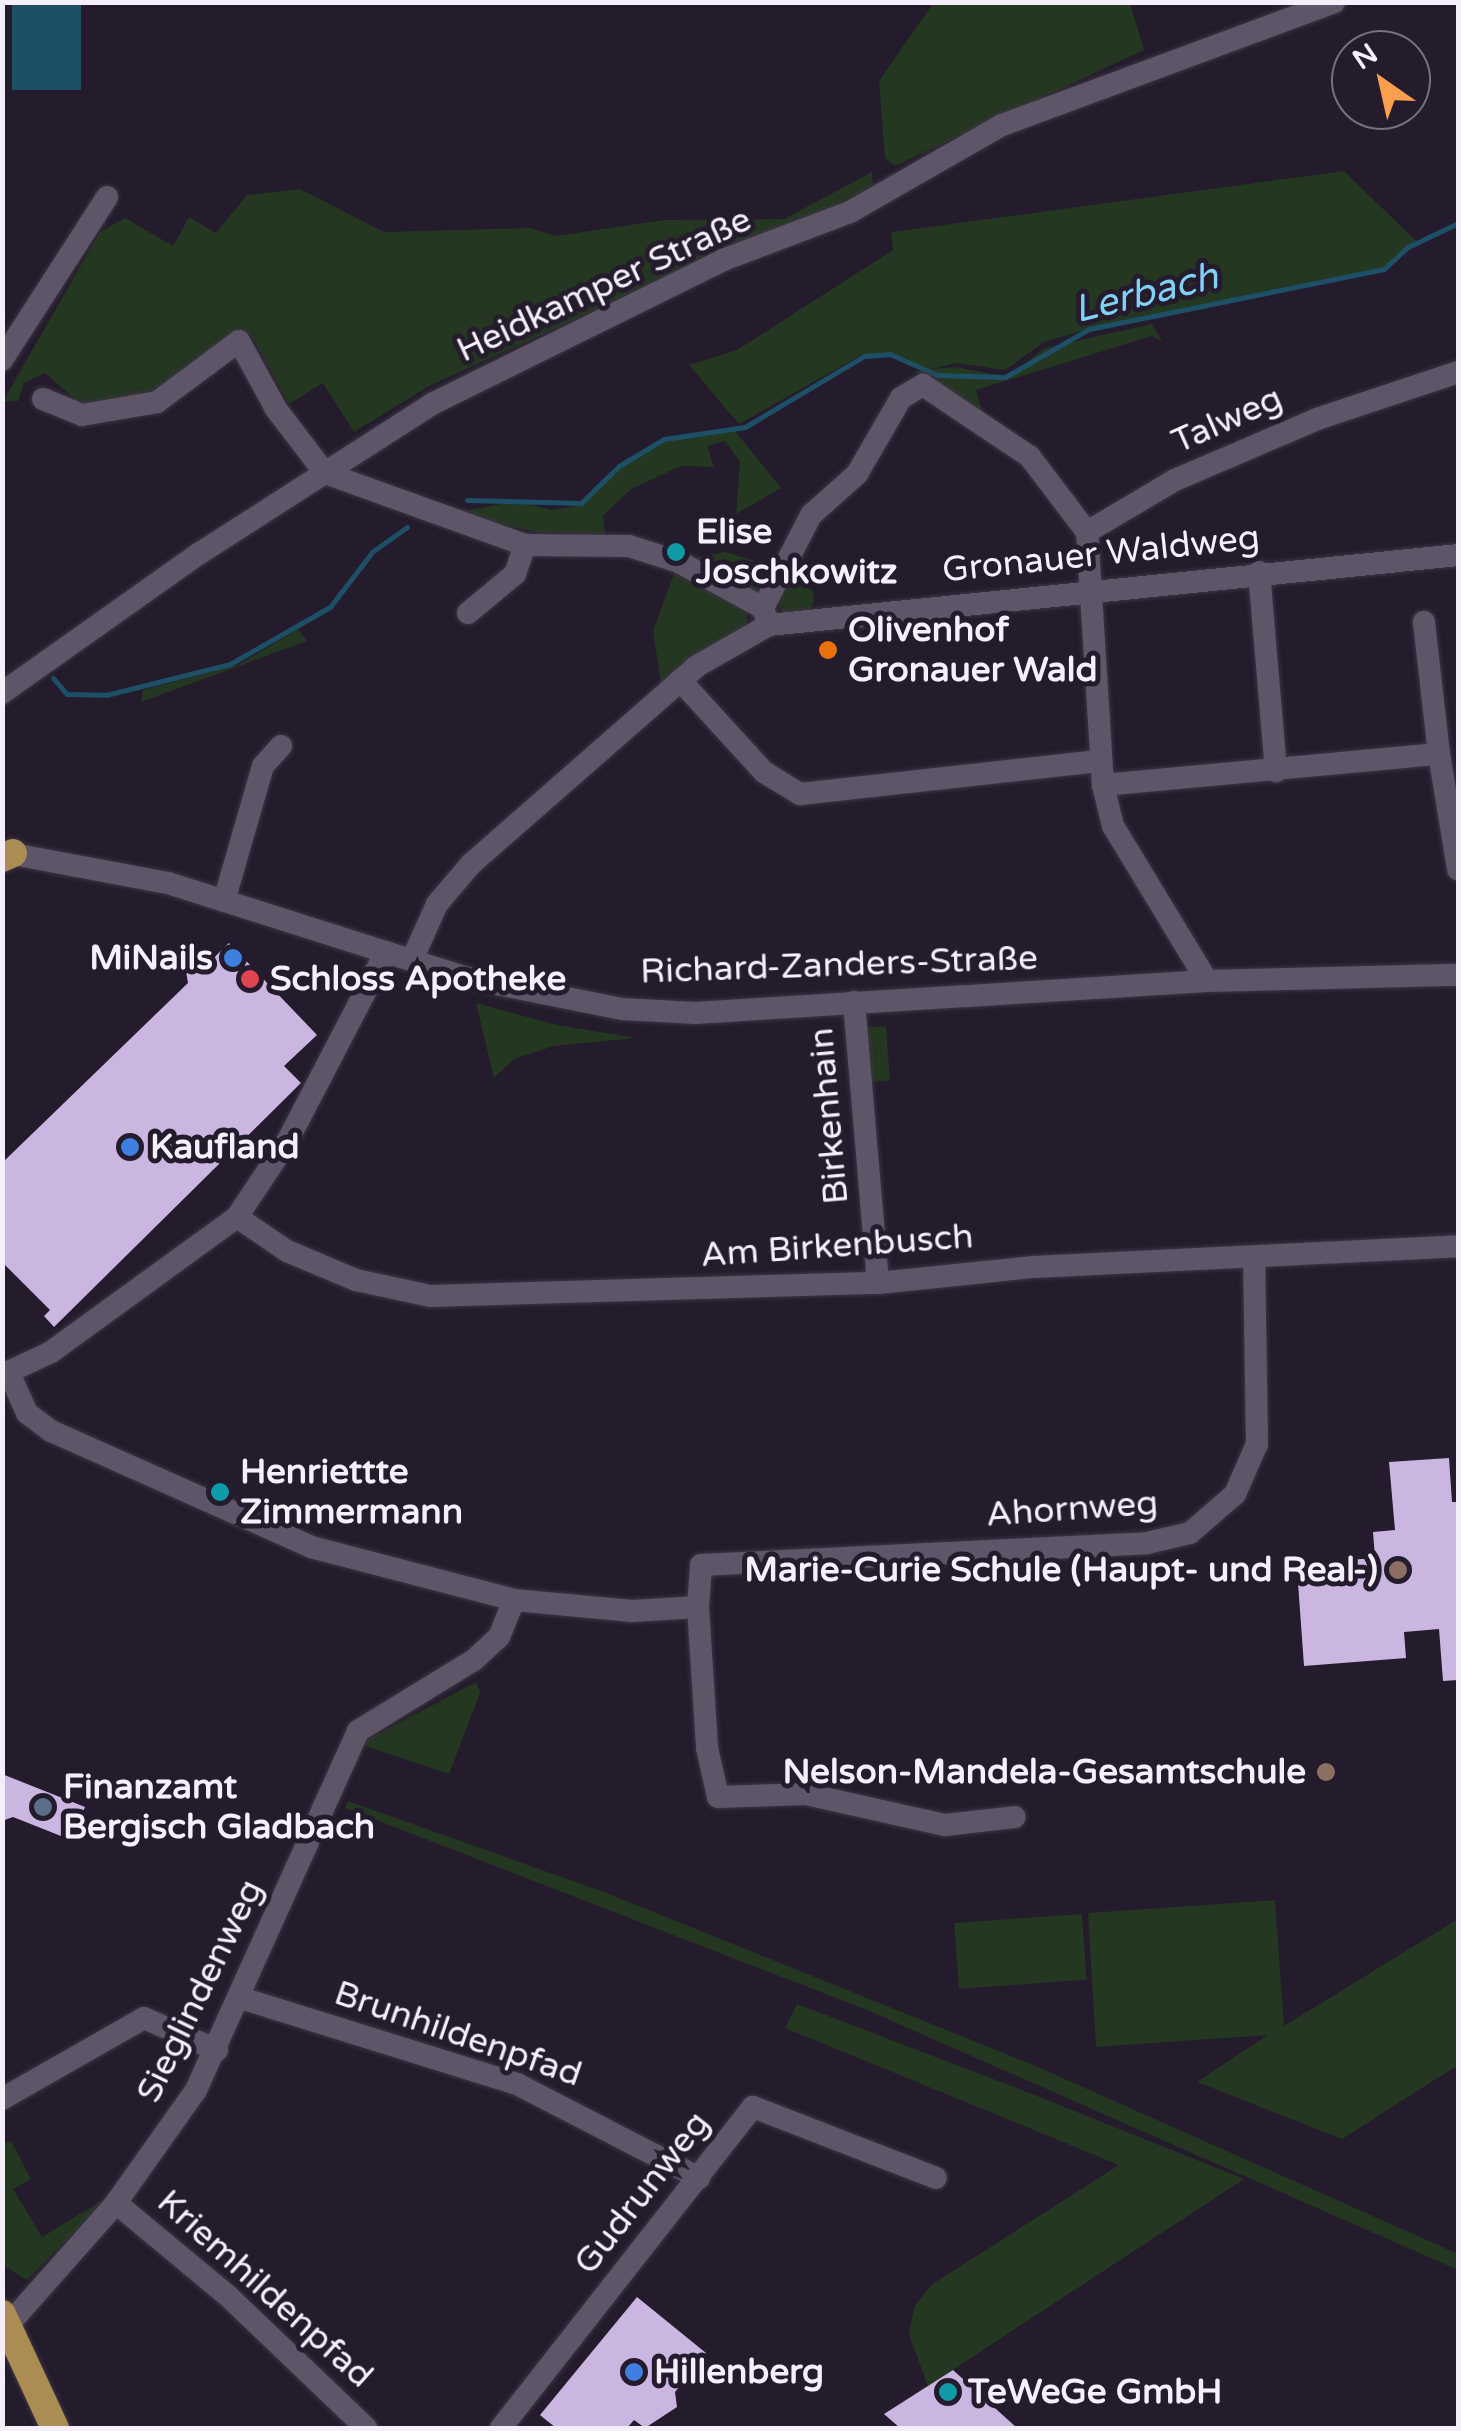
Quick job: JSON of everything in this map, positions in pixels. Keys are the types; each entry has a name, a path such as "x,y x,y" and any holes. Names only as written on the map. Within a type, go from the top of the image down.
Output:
{"main road":[{"path":"4,2324 55,2428"}],"street":[{"name":"Heidkamper Straße","path":"2,693 432,404 723,260 834,220 1002,125 1334,2"},
{"path":"2,360 107,197"},
{"path":"44,399 82,415 117,414 157,402 239,341 247,343 276,409 325,474 525,545 630,546 679,562 766,616 811,515 857,474 901,398 923,385 1030,457 1088,532 1096,590 1102,773 1134,868 1207,981"},
{"name":"Talweg","path":"1088,532 1176,480 1282,434 1458,372"},
{"path":"468,612 514,574 525,545"},
{"name":"Gronauer Waldweg","path":"412,960 437,904 471,864 680,680 766,616 1096,590 1458,555"},
{"path":"1259,572 1276,771"},
{"path":"1424,622 1439,754 1458,863"},
{"path":"680,680 764,772 800,794 1102,773 1276,771 1439,754"},
{"path":"224,902 263,766 281,746"},
{"name":"Richard-Zanders-Straße","path":"6,854 96,865 412,960 622,1009 694,1014 1207,981 1458,975"},
{"path":"386,952 287,1142 236,1217 6,1375 27,1413 51,1431 294,1539 514,1600 632,1611 698,1607"},
{"name":"Birkenhain","path":"854,1002 878,1283"},
{"name":"Am Birkenbusch","path":"236,1217 287,1251 356,1280 430,1296 878,1283 1034,1267 1254,1260 1458,1246"},
{"name":"Ahornweg","path":"1014,1817 945,1825 806,1794 718,1797 706,1748 698,1607 701,1565 1147,1543 1190,1534 1234,1494 1257,1444 1254,1260"},
{"name":"Sieglindenweg","path":"4,2324 116,2203 217,2050 358,1732 474,1660 499,1636 514,1600"},
{"name":"Brunhildenpfad","path":"241,1998 518,2084 699,2178"},
{"path":"2,2099 144,2018 217,2050"},
{"name":"Gudrunweg","path":"501,2428 753,2107 936,2178"},
{"name":"Kriemhildenpfad","path":"116,2203 153,2228 366,2428"}],"green space":[{"path":"934,2 1130,3 1144,50 895,166 885,158 879,81"},
{"path":"1344,171 1417,242 1387,270 1102,325 1044,342 1005,370 955,363 926,371 890,354 863,354 739,424 689,365 737,350 893,250 891,232"},
{"path":"872,172 873,184 834,210 716,249 714,256 431,385 354,432 323,383 289,404 251,335 239,329 169,383 125,401 84,407 45,373 24,383 18,401 3,401 100,232 125,218 173,246 189,217 216,233 247,195 300,189 384,232 530,228 556,236 664,220 784,219"},
{"path":"1152,324 1162,341 1152,336 976,390 984,417 915,371 956,367 1007,377 1045,348"},
{"path":"735,431 781,488 736,514 740,462 725,441 707,446 714,467 681,466 631,489 603,516 605,534 541,533 454,513 516,501 552,510 583,505 610,474 666,441"},
{"path":"725,552 773,566 759,597 690,559"},
{"path":"675,571 747,612 747,623 661,683 653,631"},
{"path":"796,581 809,586 814,599 809,612 796,617 783,612 778,599 783,586"},
{"path":"298,629 307,641 141,702 143,690 238,665"},
{"path":"476,1003 557,1025 636,1038 554,1046 514,1059 494,1078"},
{"path":"886,1026 890,1081 866,1083 862,1028"},
{"path":"476,1682 480,1693 449,1774 359,1744"},
{"path":"348,1801 604,1892 1031,2064 1458,2254 1458,2270 867,2010 345,1808"},
{"path":"1275,1900 1284,2026 1458,1919 1458,2065 1342,2139 1197,2082 1268,2035 1096,2047 1088,1913"},
{"path":"1082,1914 1087,1980 959,1989 954,1923"},
{"path":"797,2004 1244,2179 928,2386 909,2335 914,2307 931,2285 1119,2165 785,2028"},
{"path":"11,2141 31,2179 13,2189 42,2237 111,2195 27,2280 3,2265 2,2145"}],"water":[{"path":"12,3 81,3 81,90 12,90"}],"building":[{"name":"Kaufland","path":"229,943 317,1035 284,1066 301,1083 54,1327 44,1316 50,1310 2,1262 2,1163 188,983 186,971 201,970"},
{"name":"Marie-Curie Schule (Haupt- und Real-)","path":"1449,1458 1452,1502 1458,1502 1458,1680 1443,1681 1439,1629 1404,1632 1406,1658 1304,1666 1298,1583 1337,1580 1336,1561 1375,1558 1373,1532 1395,1530 1389,1462"},
{"name":"Finanzamt Bergisch Gladbach","path":"2,1774 85,1807 71,1840 13,1817 2,1821"},
{"name":"Hillenberg","path":"637,2297 706,2353 675,2392 677,2407 645,2428 634,2420 627,2428 556,2428 540,2415"},
{"name":"TeWeGe GmbH","path":"953,2370 1017,2428 900,2428 884,2414"}],"waterway":[{"name":"Lerbach","path":"467,500 581,503 619,466 664,439 745,427 864,356 890,354 937,375 1005,377 1089,329 1384,269 1408,247 1458,223"},
{"name":"Lerbach","path":"53,678 67,694 106,695 230,664 330,607 372,552 407,527"}],"place":[{"name":"Elise Joschkowitz","path":"676,552"},
{"name":"Olivenhof Gronauer Wald","path":"828,650"},
{"name":"MiNails","path":"233,958"},
{"name":"Schloss Apotheke","path":"250,979"},
{"name":"Kaufland","path":"130,1147"},
{"name":"Henriettte Zimmermann","path":"220,1492"},
{"name":"Marie-Curie Schule (Haupt- und Real-)","path":"1398,1570"},
{"name":"Nelson-Mandela-Gesamtschule","path":"1326,1772"},
{"name":"Finanzamt Bergisch Gladbach","path":"43,1807"},
{"name":"Hillenberg","path":"634,2372"},
{"name":"TeWeGe GmbH","path":"948,2392"}]}
